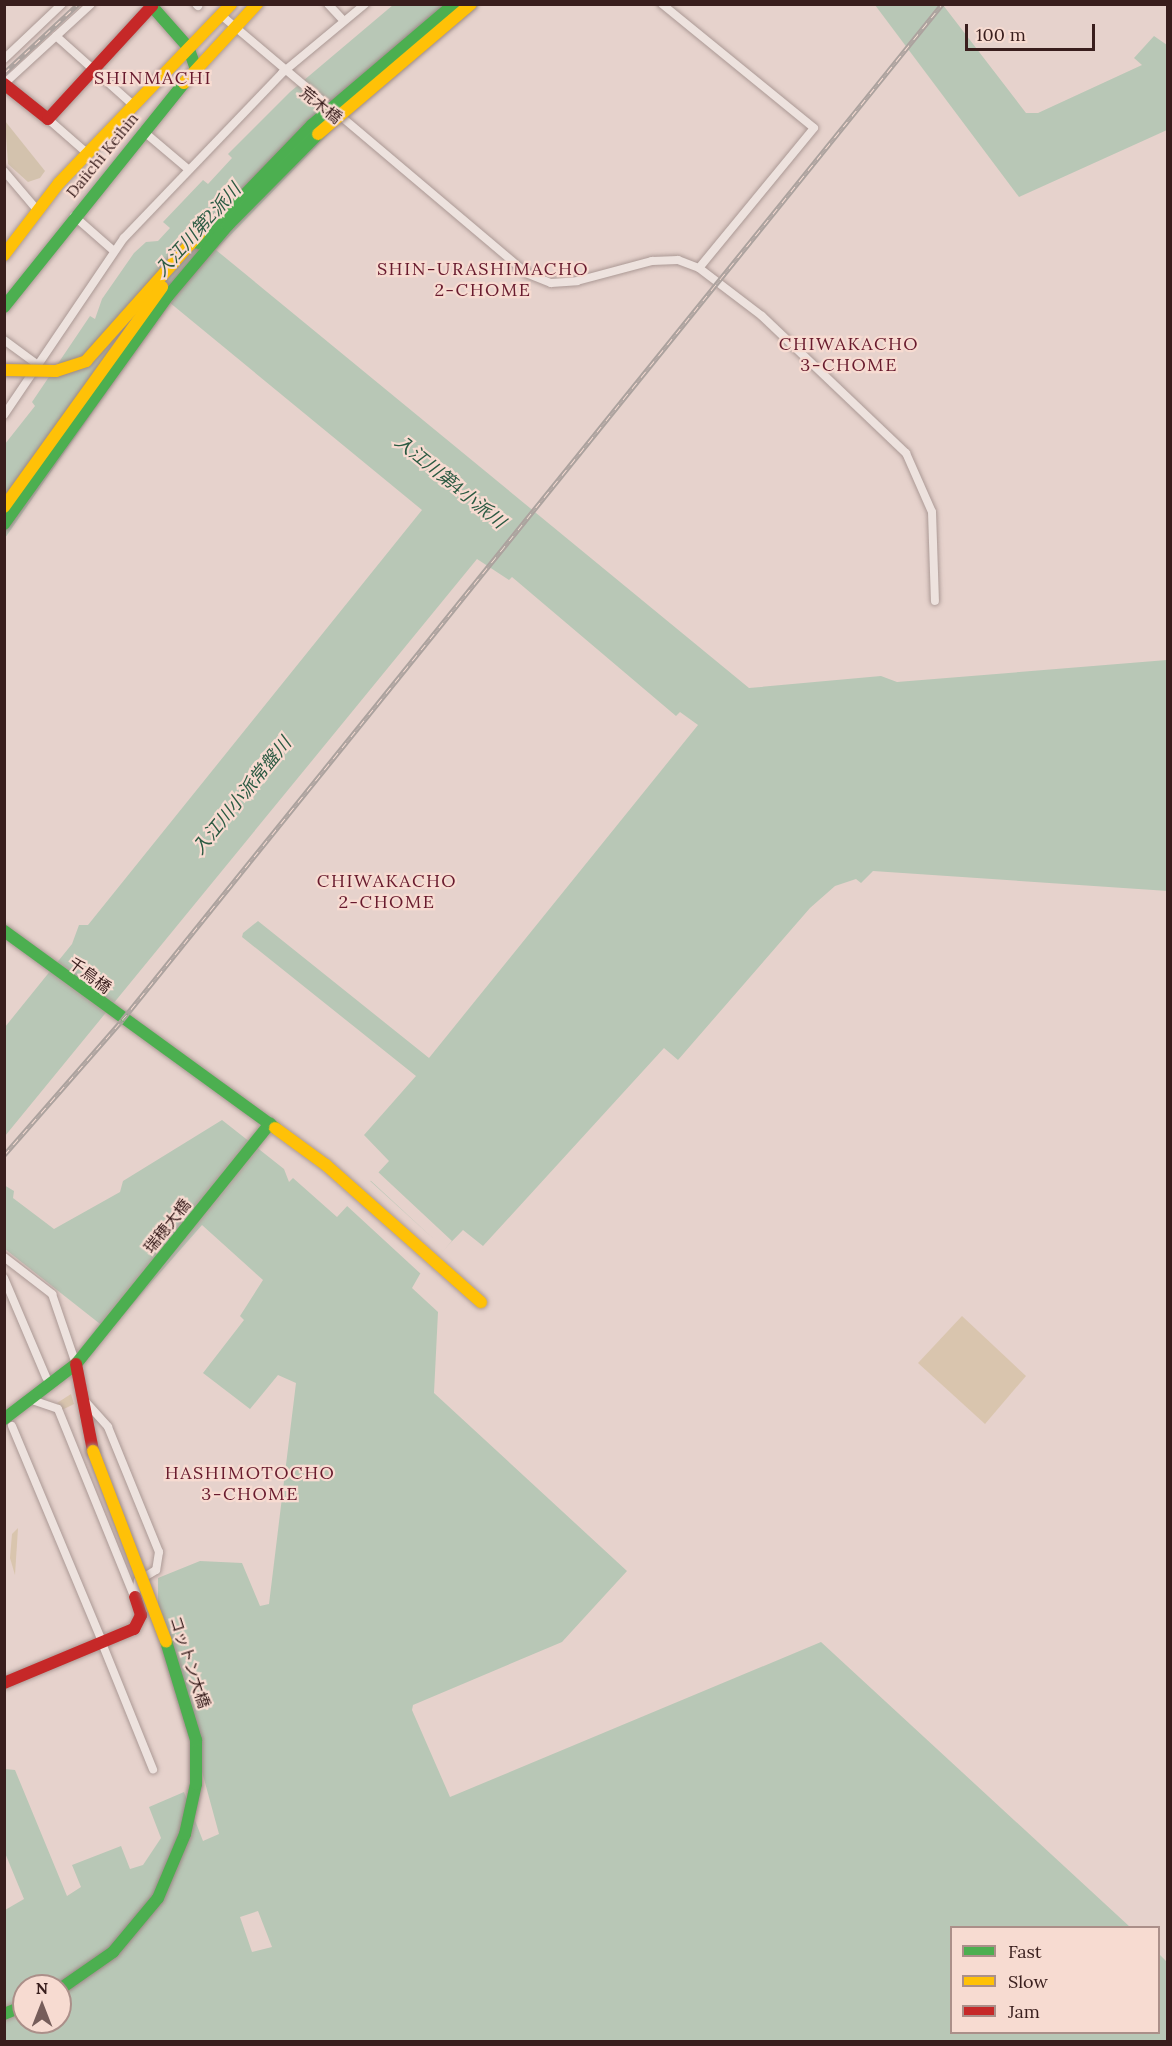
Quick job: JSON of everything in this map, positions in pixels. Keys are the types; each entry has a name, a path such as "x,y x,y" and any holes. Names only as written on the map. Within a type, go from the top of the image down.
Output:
{"main road":[{"name":"Daiichi Keihin","path":"4,255 87,153 231,4"},
{"name":"Daiichi Keihin","path":"4,307 74,215 143,131 196,69 257,4"},
{"path":"4,370 56,371 86,361 219,211 454,4"},
{"path":"4,526 168,296 228,225 319,133 471,4"},
{"path":"5,83 48,119 152,5 188,47 196,69"},
{"path":"4,507 160,289 284,152"},
{"name":"千鳥橋","path":"4,932 270,1124 357,1193 433,1263 481,1302"},
{"name":"瑞穂大橋","path":"8,1423 76,1364 270,1124"},
{"name":"コットン大橋","path":"72,1981 113,1952 158,1898 186,1834 196,1784 196,1740 186,1694 93,1451 80,1395 76,1364"},
{"path":"4,1683 134,1629 141,1618 135,1597"}],"street":[{"path":"4,58 62,4"},
{"path":"5,83 91,4"},
{"path":"328,4 344,21"},
{"path":"4,415 114,251 282,73 364,4"},
{"path":"662,4 814,128 699,268 810,357 906,453 932,512 935,601"},
{"name":"荒木橋","path":"221,15 233,29 282,73 526,273 551,283 652,261 678,260 699,268"},
{"path":"56,36 132,104"},
{"path":"48,119 87,153"},
{"path":"143,131 189,170"},
{"path":"4,171 38,211"},
{"path":"74,215 114,251"},
{"path":"4,340 38,365"},
{"path":"4,1257 56,1299 76,1364"},
{"path":"4,1278 46,1377"},
{"path":"80,1395 108,1427 159,1552 156,1570 138,1581 135,1597"},
{"path":"35,1401 58,1409 135,1597"},
{"path":"8,1423 100,1636"},
{"path":"124,1572 138,1581"},
{"path":"104,1648 153,1769"}],"shaded area":[{"path":"5,121 45,171 40,178 28,182 8,164"},
{"path":"962,1316 1026,1376 985,1424 918,1363"},
{"path":"71,1394 74,1404 62,1410 57,1403"},
{"path":"18,1528 15,1575 10,1558 12,1534"}],"water":[{"path":"393,5 479,5 346,116 216,250 749,688 881,676 897,682 1167,660 1168,891 873,871 861,883 856,879 835,886 810,908 678,1060 664,1048 483,1246 463,1230 420,1274 412,1288 438,1312 434,1393 627,1571 562,1642 413,1705 412,1710 450,1797 821,1642 1129,1926 950,1926 950,2034 1160,2034 1160,1955 1167,1962 1167,2041 5,2041 5,1910 24,1899 5,1853 5,1769 15,1770 67,1896 81,1887 72,1865 121,1846 130,1869 143,1865 161,1838 149,1807 184,1792 203,1841 219,1834 158,1610 158,1578 200,1561 242,1563 260,1606 269,1604 296,1383 278,1375 250,1409 203,1373 244,1320 240,1316 263,1280 202,1225 109,1331 5,1249 4,1185 14,1191 13,1198 54,1229 120,1192 123,1181 222,1120 284,1169 289,1182 293,1178 337,1217 389,1161 364,1135 416,1076 242,937 243,933 258,921 429,1058 698,725 680,712 676,716 512,577 509,580 477,559 5,1136 5,1027 72,944 79,925 88,925 422,510 169,302 5,538 5,444 35,406 32,402 90,316 95,319 102,299 134,253 146,242 158,241 170,228 163,222 203,180 208,184 232,158 228,154 290,92","holes":["258,1911 272,1947 252,1952 240,1917"]},
{"path":"875,5 943,5 1026,113 1038,113 1142,65 1134,58 1154,36 1167,45 1167,130 1019,197"}],"pier":[{"path":"377,1171 452,1241 422,1275 346,1205 369,1180 436,1241 370,1180"}],"railway":[{"path":"4,73 78,4"},
{"path":"4,1155 122,1020 942,4"}],"traffic: fast":[{"path":"150,4 188,47 196,69"},
{"path":"198,243 312,125 454,4"},
{"path":"4,307 184,83"},
{"path":"4,524 168,296 228,225 318,134"},
{"path":"4,931 275,1128"},
{"path":"4,1419 76,1364 270,1124"},
{"path":"72,1981 113,1952 158,1898 185,1834 196,1784 196,1740 166,1641"},
{"path":"4,2014 12,2011"}],"traffic: slow":[{"path":"4,255 59,183 231,4"},
{"path":"184,83 257,4"},
{"path":"318,134 471,4"},
{"path":"4,370 56,371 86,361 200,233"},
{"path":"4,507 162,287"},
{"path":"275,1128 326,1165 481,1302"},
{"path":"93,1451 166,1641"}],"traffic: jam":[{"path":"4,84 48,119 152,6"},
{"path":"76,1364 93,1451"},
{"path":"4,1683 134,1629 141,1615 135,1597"}],"district":[{"name":"SHINMACHI","path":"153,78"},
{"name":"SHIN-URASHIMACHO 2-CHOME","path":"483,280"},
{"name":"CHIWAKACHO 3-CHOME","path":"849,355"},
{"name":"CHIWAKACHO 2-CHOME","path":"387,892"},
{"name":"HASHIMOTOCHO 3-CHOME","path":"250,1484"}],"water label":[{"name":"入江川第2派川","path":"198,230"},
{"name":"入江川第4小派川","path":"450,482"},
{"name":"入江川小派常盤川","path":"242,796"}]}
